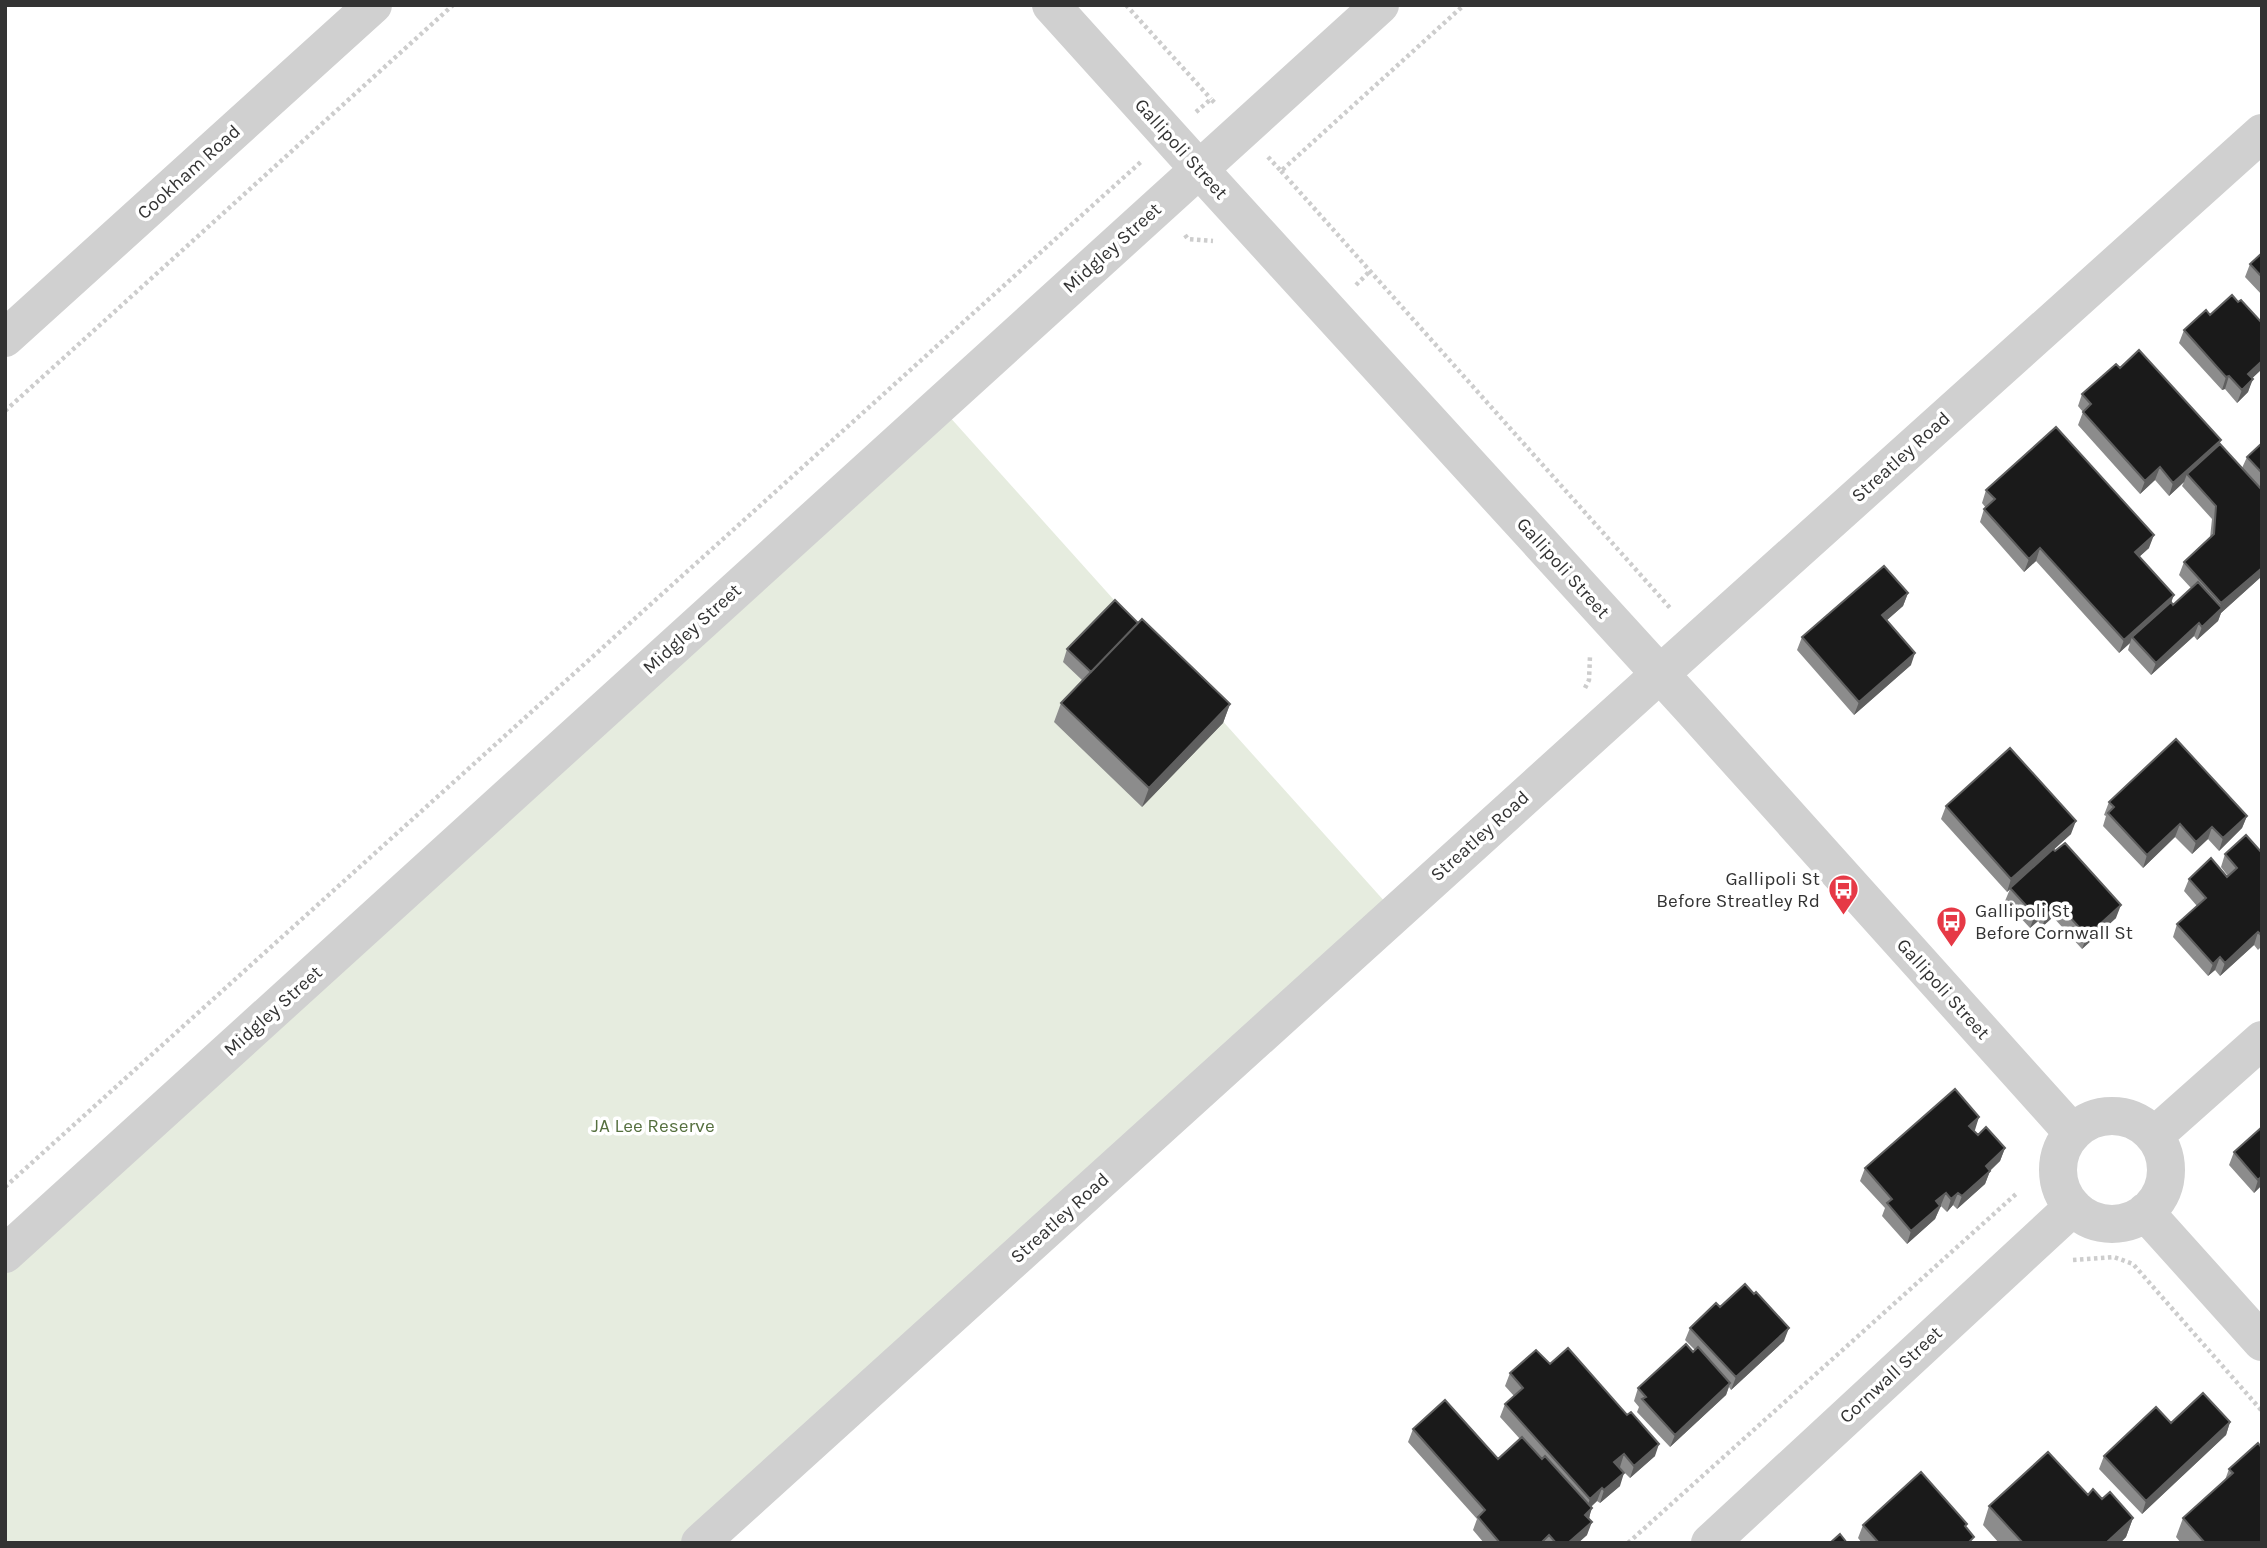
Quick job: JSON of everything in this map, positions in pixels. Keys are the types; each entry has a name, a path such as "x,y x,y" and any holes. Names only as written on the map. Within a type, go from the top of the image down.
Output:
{"street":[{"name":"Cookham Road","path":"5,338 373,5"},
{"name":"Gallipoli Street","path":"1051,5 1660,674 2073,1133"},
{"name":"Midgley Street","path":"5,1254 1380,5"},
{"name":"Streatley Road","path":"700,1543 2262,132"},
{"path":"2154,1136 2262,1040"},
{"path":"2112,1116 2139,1124 2154,1136 2164,1154 2165,1179 2161,1192 2146,1212 2122,1223 2108,1224 2083,1216 2073,1207 2064,1195 2058,1170 2065,1144 2073,1133 2091,1121 2112,1116"},
{"name":"Cornwall Street","path":"1710,1543 2073,1207"},
{"path":"2146,1212 2262,1342"}],"path":[{"path":"5,411 453,5"},
{"path":"1126,5 1212,99"},
{"path":"1281,171 1671,610"},
{"path":"1628,1543 2016,1194"},
{"path":"2073,1260 2114,1257 2133,1264 2262,1411"}],"green space":[{"name":"JA Lee Reserve","path":"939,405 1395,913 700,1543 5,1543 5,1254"}],"building":[{"path":"2262,253 2262,277 2250,264"},
{"path":"2232,295 2238,302 2241,300 2262,323 2262,361 2248,374 2253,379 2242,390 2229,376 2226,377 2184,330 2206,310 2210,315"},
{"path":"2139,350 2221,440 2173,483 2160,467 2145,481 2083,412 2091,404 2082,394 2116,364 2120,368"},
{"path":"2056,427 2154,535 2135,552 2174,595 2124,640 2040,548 2029,559 1984,509 1995,499 1986,490"},
{"path":"2262,443 2262,473 2247,457"},
{"path":"2220,444 2262,490 2262,568 2221,603 2184,562 2214,534 2216,506 2187,474"},
{"path":"1884,566 1908,593 1882,615 1915,653 1859,702 1802,637"},
{"path":"2198,582 2222,608 2202,627 2199,623 2156,663 2132,637"},
{"path":"1115,600 1138,623 1091,672 1067,649"},
{"path":"1142,619 1230,704 1149,788 1061,703"},
{"path":"2176,739 2247,816 2223,838 2212,827 2196,842 2180,824 2147,855 2108,813 2114,807 2109,802"},
{"path":"2010,748 2076,821 2011,879 1946,806"},
{"path":"2246,835 2262,853 2262,936 2258,932 2225,963 2220,957 2213,964 2177,924 2206,898 2189,879 2211,858 2227,877 2237,868 2225,854"},
{"path":"2065,843 2121,905 2087,936 2058,904 2047,914 2042,909 2035,915 2010,888 2053,849 2055,851"},
{"path":"1955,1089 1979,1117 1969,1126 1978,1135 1986,1127 2005,1148 1986,1166 1990,1171 1962,1196 1958,1193 1951,1199 1946,1193 1936,1201 1940,1206 1911,1231 1887,1203 1892,1199 1865,1168"},
{"path":"2262,1127 2262,1176 2258,1180 2234,1152"},
{"path":"1745,1284 1754,1294 1756,1292 1789,1328 1736,1377 1690,1328 1716,1303 1720,1307"},
{"path":"1686,1344 1693,1352 1698,1347 1730,1383 1675,1435 1642,1399 1646,1397 1638,1388"},
{"path":"1568,1348 1627,1415 1631,1412 1659,1444 1634,1466 1624,1454 1614,1462 1624,1473 1590,1499 1505,1404 1523,1388 1510,1373 1536,1350 1550,1364"},
{"path":"2203,1393 2230,1422 2146,1501 2104,1456 2156,1407 2171,1423"},
{"path":"1445,1400 1498,1459 1522,1437 1542,1459 1545,1456 1592,1508 1585,1515 1592,1522 1568,1543 1556,1543 1549,1535 1541,1543 1500,1543 1478,1517 1485,1510 1413,1429"},
{"path":"2258,1443 2262,1448 2262,1543 2205,1543 2183,1518 2233,1473 2229,1469"},
{"path":"2048,1452 2088,1495 2093,1489 2102,1499 2110,1492 2133,1518 2106,1543 2023,1543 1989,1506"},
{"path":"1921,1472 1967,1524 1965,1526 1974,1537 1968,1543 1879,1543 1863,1525"},
{"path":"1840,1534 1847,1543 1830,1543"}],"place":[{"name":"Gallipoli St Before Streatley Rd","path":"1843,917"},
{"name":"Gallipoli St Before Cornwall St","path":"1952,949"}]}
